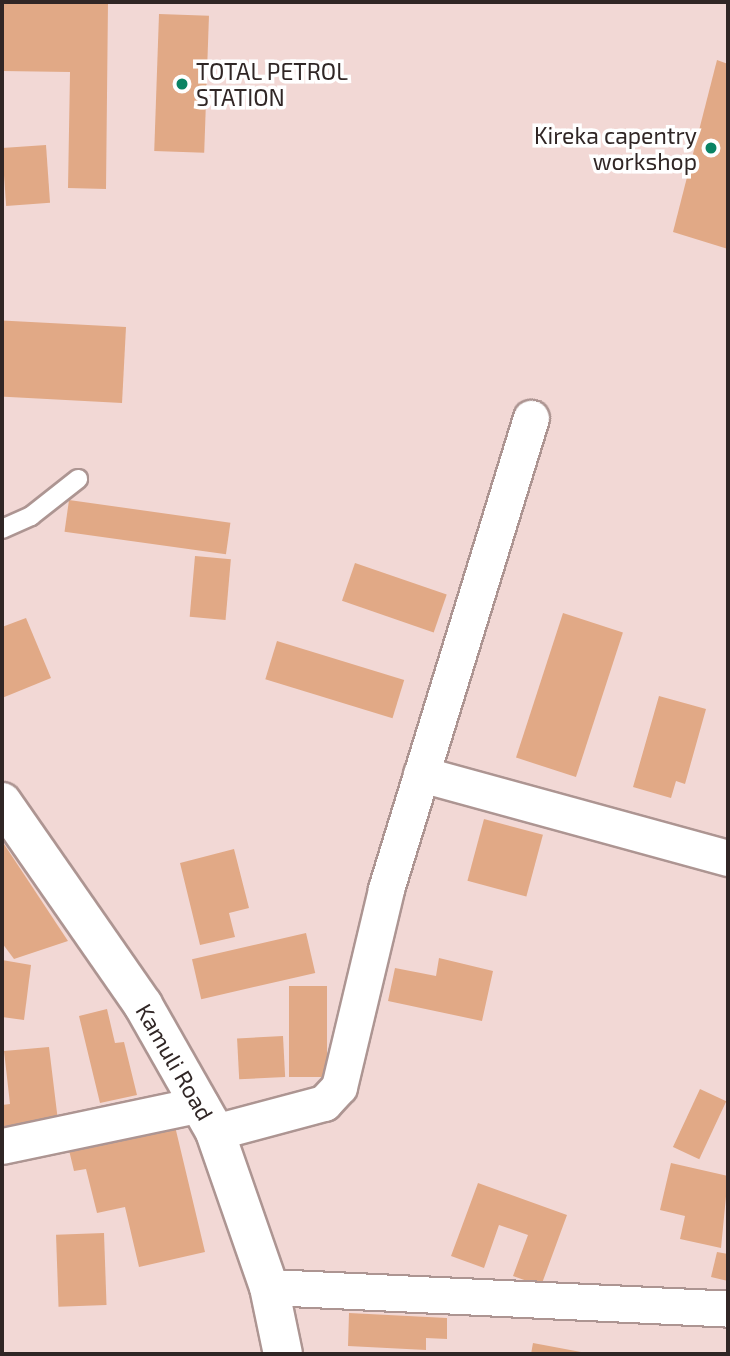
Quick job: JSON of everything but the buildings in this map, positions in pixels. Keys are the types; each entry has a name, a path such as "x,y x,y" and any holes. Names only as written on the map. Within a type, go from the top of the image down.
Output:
{"street":[{"path":"2,1146 324,1103 340,1087 421,774 531,418"},
{"path":"421,774 728,858"},
{"name":"Kamuli Road","path":"2,802 143,1005 208,1118 269,1287 284,1354"},
{"path":"269,1287 728,1309"}],"lane":[{"path":"2,528 31,516 78,479"}],"place":[{"name":"TOTAL PETROL STATION","path":"182,84"},
{"name":"Kireka capentry workshop","path":"711,148"}]}
